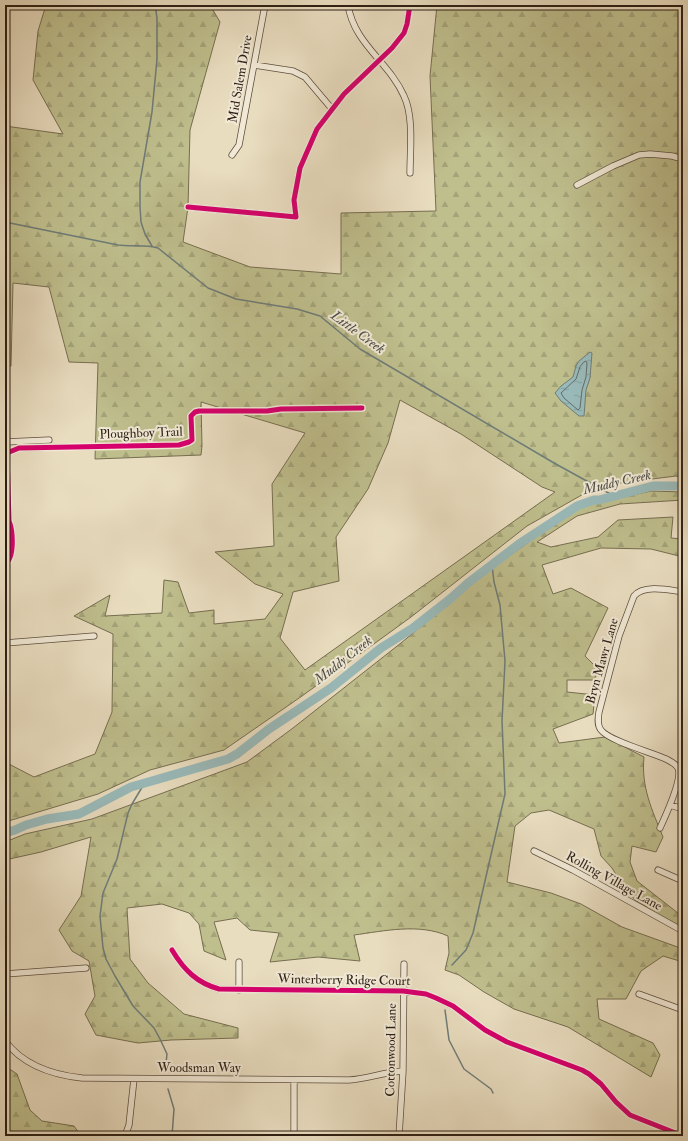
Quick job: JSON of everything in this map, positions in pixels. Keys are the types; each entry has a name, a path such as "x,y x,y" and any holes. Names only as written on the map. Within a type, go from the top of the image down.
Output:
{"street":[{"name":"Mid Salem Drive","path":"232,154 239,145 265,5"},
{"path":"348,5 357,33 398,85 405,97 408,110 410,173"},
{"path":"188,207 296,217 294,200 300,168 317,129 344,94 392,48 404,33 410,5"},
{"path":"254,65 293,71 305,77 332,109"},
{"path":"577,185 613,166 639,155 650,154 672,156 683,159"},
{"name":"Ploughboy Trail","path":"5,564 9,561 12,547 11,526 9,521 7,453 14,449 50,446 180,445 192,440 191,416 195,412 199,411 267,412 281,409 362,408"},
{"path":"5,442 49,440"},
{"name":"Bryn Mawr Lane","path":"660,828 676,790 679,773 676,765 655,754 608,736 600,730 598,719 608,672 619,636 634,596 639,591 650,589 683,592"},
{"path":"5,643 94,636"},
{"path":"670,805 683,809"},
{"name":"Rolling Village Lane","path":"534,851 576,872 683,932"},
{"path":"658,870 683,881"},
{"name":"Winterberry Ridge Court","path":"172,950 178,961 188,972 203,983 219,990 403,991 426,994 453,1006 485,1030 500,1039 589,1074 601,1084 616,1102 630,1115 683,1136"},
{"path":"239,962 239,990"},
{"name":"Cottonwood Lane","path":"399,1136 403,1071 404,964"},
{"path":"5,974 86,968"},
{"path":"639,994 683,1010"},
{"name":"Woodsman Way","path":"5,1041 23,1059 45,1070 82,1078 294,1080 358,1079 394,1071 403,1071"},
{"path":"125,1136 129,1125 134,1079"},
{"path":"294,1080 294,1136"}],"green space":[{"path":"46,5 210,5 220,22 190,130 188,207 183,242 250,267 341,274 341,213 436,211 430,76 437,5 683,5 683,478 676,476 620,483 587,492 527,526 411,617 302,696 224,750 150,770 98,794 5,822 5,762 34,777 95,754 112,712 113,634 74,616 110,595 105,616 162,613 164,580 178,582 189,613 214,610 214,624 265,619 283,594 255,584 215,552 274,546 272,484 305,433 201,402 201,455 95,459 98,363 69,362 49,287 13,283 11,366 5,367 5,126 63,134 33,80 38,31","holes":["400,400 461,434 542,487 555,492 305,670 280,638 293,592 339,581 336,537 368,489 388,443"]},
{"path":"651,491 683,492 683,500 620,504 577,516 537,542 551,547 598,537 618,520 673,517 671,538 683,539 683,557 651,549 601,548 542,565 553,594 571,588 608,608 585,656 599,670 594,680 567,680 567,692 595,695 593,714 553,729 559,743 605,737 644,757 644,778 648,798 663,837 656,852 632,846 630,862 637,881 683,917 683,927 667,920 635,900 622,884 612,868 601,856 594,829 549,810 531,813 515,826 507,882 551,893 581,904 622,927 683,949 683,962 663,956 641,971 626,999 597,999 599,1019 653,1043 660,1055 651,1077 568,1027 514,1009 484,992 459,975 445,970 449,953 448,936 437,932 401,929 354,935 360,961 318,957 270,962 279,933 250,930 237,918 214,922 226,960 204,951 199,924 189,913 162,904 127,908 130,959 148,983 184,1014 238,1028 238,1038 171,1040 138,1043 96,1035 85,1014 95,996 89,961 72,951 59,930 81,896 91,837 41,852 5,860 5,842 25,834 92,819 247,762 293,728 401,643 488,571 550,527 582,506"},
{"path":"5,1066 17,1074 30,1110 42,1121 74,1126 81,1136 5,1136"}],"water":[{"path":"590,352 592,353 590,378 586,390 584,416 579,416 561,401 555,393 561,386 573,377 579,361"}],"waterway":[{"path":"152,246 145,234 141,222 140,182 152,112 157,59 157,18 155,5"},
{"name":"Little Creek","path":"5,222 118,245 148,246 158,248 208,288 236,299 297,309 320,316 360,349 554,463 614,496"},
{"name":"Muddy Creek","path":"5,833 47,819 79,814 131,787 228,759 237,754 269,729 331,688 381,648 413,628 519,544 577,506 594,500 653,486 683,486"},
{"path":"452,965 466,950 473,933 505,794 502,721 505,661 500,605 494,582 492,565"},
{"path":"144,784 128,813 117,859 103,893 100,916 103,948 106,959 133,1006 154,1028 160,1039 167,1054 165,1072"},
{"path":"445,1010 449,1040 464,1069 491,1089 493,1093"},
{"path":"168,1089 174,1109 172,1136"}],"cycle path":[{"path":"188,207 296,217 294,200 300,168 317,129 344,94 392,48 404,33 410,5"},
{"path":"5,564 8,561 12,550 9,521 7,453 19,448 179,445 192,440 191,416 195,412 199,411 267,411 281,409 362,408"},
{"path":"172,950 181,964 192,975 204,983 219,989 403,991 426,994 453,1006 485,1030 507,1042 582,1070 601,1084 616,1102 630,1115 683,1136"}]}
